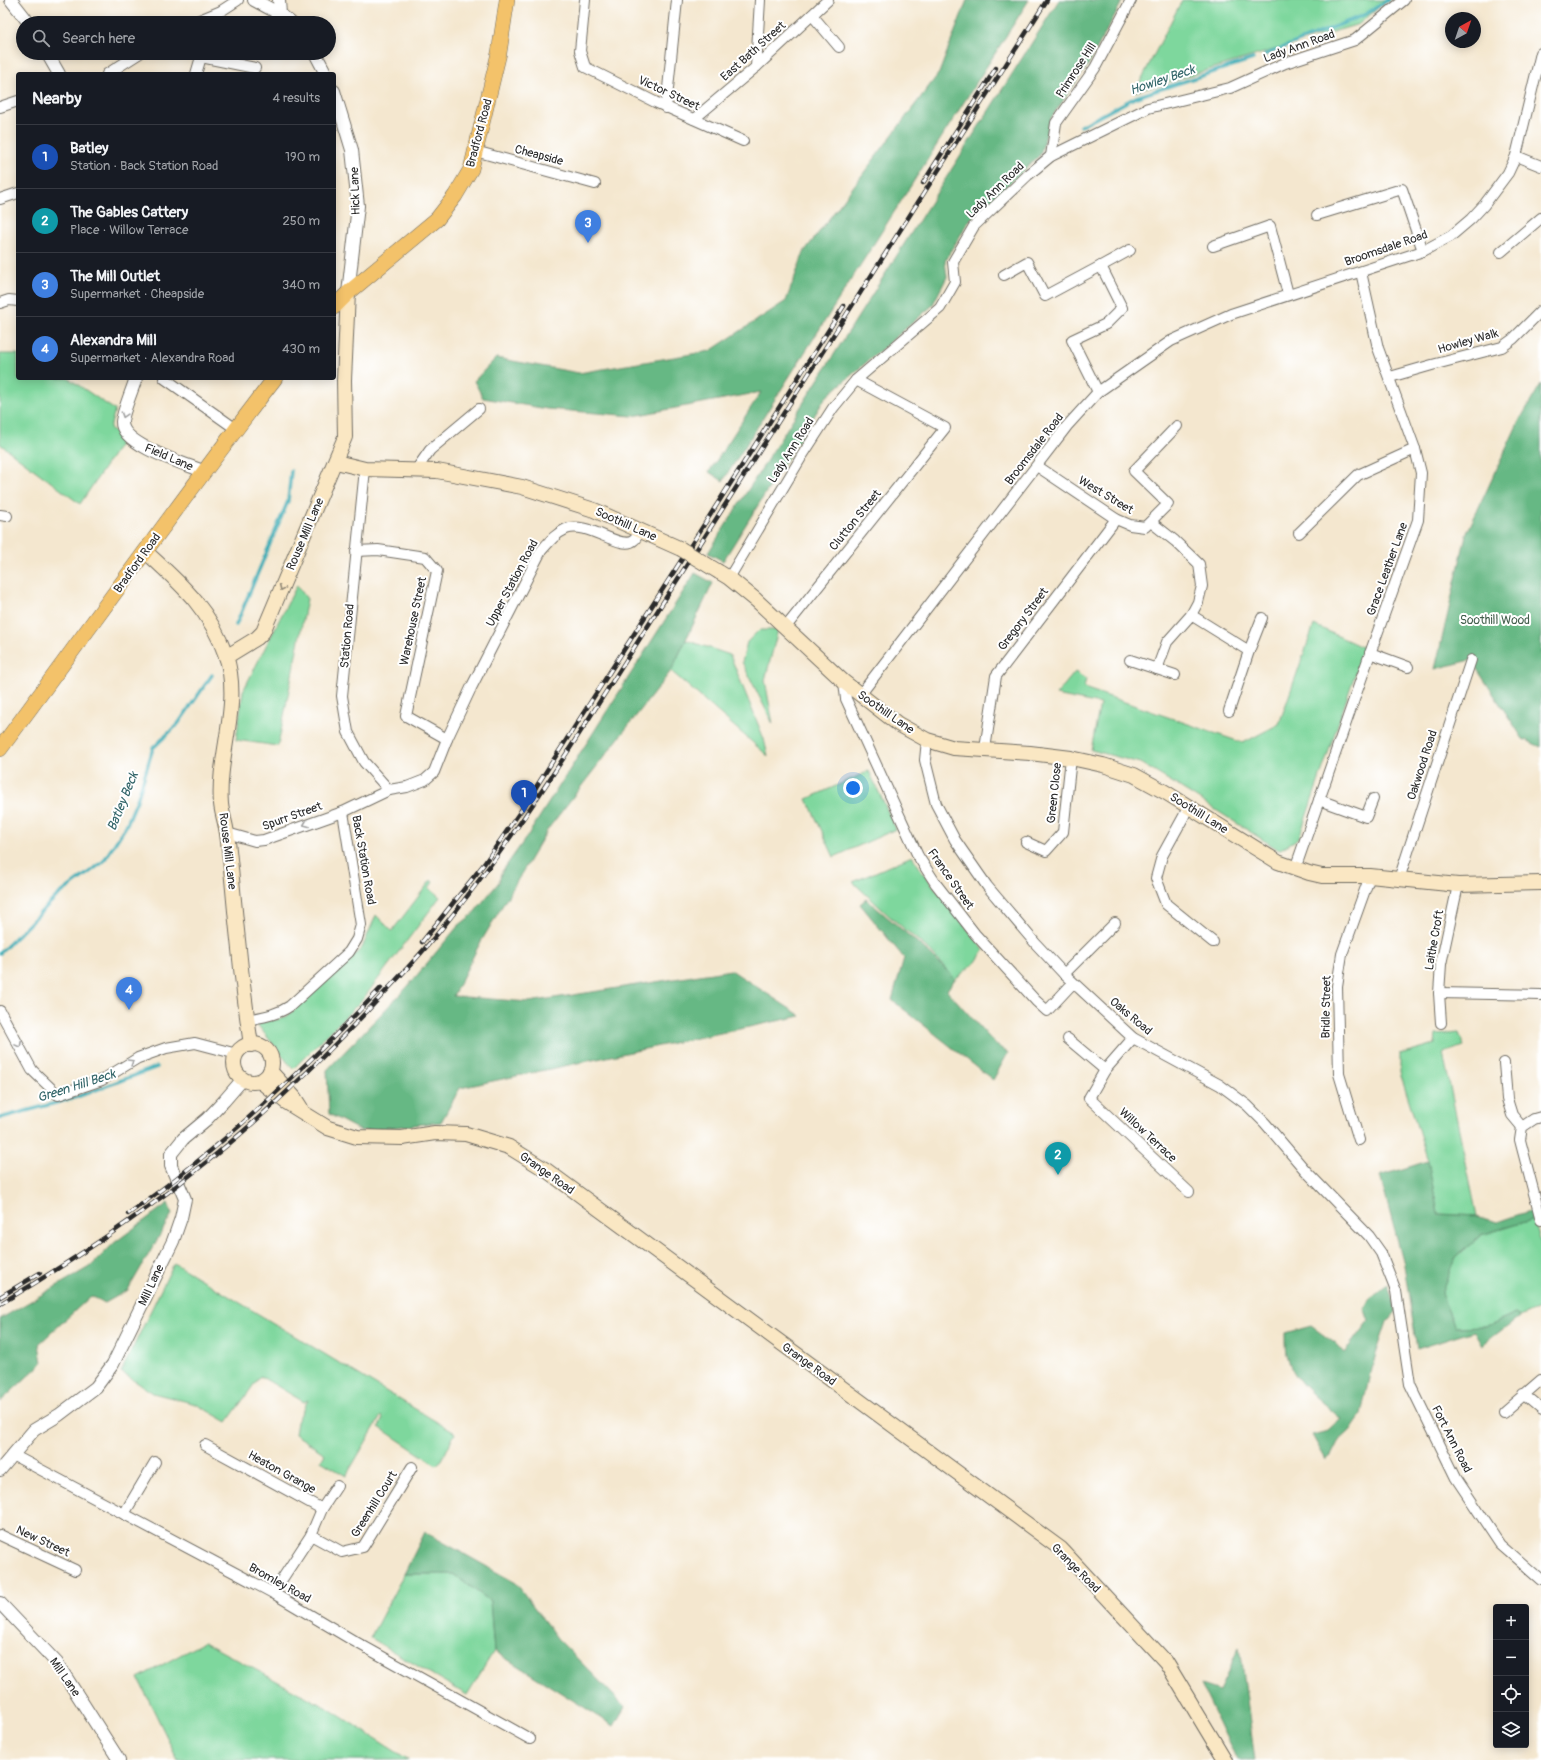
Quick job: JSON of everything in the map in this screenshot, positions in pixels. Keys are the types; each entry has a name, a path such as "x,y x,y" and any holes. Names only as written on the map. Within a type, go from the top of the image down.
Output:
{"main road":[{"name":"Bradford Road","path":"336,305 348,292 437,220 455,196 471,169 499,53 507,0"},
{"path":"336,462 345,437 344,380 348,292"},
{"name":"Bradford Road","path":"0,749 146,552 203,471 273,380"},
{"name":"Soothill Lane","path":"336,462 365,469 437,471 522,487 594,510 640,529 681,549 724,575 756,600 844,682 898,724 927,740 954,748 1071,758 1103,765 1134,775 1188,806 1278,862 1295,870 1322,876 1370,876 1458,885 1541,883"},
{"name":"Rouse Mill Lane","path":"226,657 257,638 263,632 336,462"},
{"name":"Rouse Mill Lane","path":"146,552 199,604 217,634 226,657 231,682 230,709 222,770 221,804 227,833 251,1045"},
{"path":"251,1045 256,1045 266,1050 272,1060 265,1076 248,1082 243,1079 234,1065 237,1054 245,1046 251,1045"},
{"name":"Grange Road","path":"265,1076 294,1097 306,1115 328,1128 357,1137 402,1138 435,1133 466,1134 509,1147 546,1170 1061,1549 1166,1662 1225,1760"}],"street":[{"path":"11,0 24,16"},
{"path":"209,16 221,11 238,0"},
{"path":"254,0 282,16"},
{"path":"279,0 280,14"},
{"name":"Victor Street","path":"585,0 580,52 585,67 666,108 743,141"},
{"path":"666,108 677,0"},
{"path":"756,67 760,0"},
{"name":"East Bath Street","path":"694,120 756,67 828,0"},
{"name":"Primrose Hill","path":"1051,156 1056,123 1096,68 1131,0"},
{"name":"Lady Ann Road","path":"724,575 833,408 856,380 940,308 955,282 953,262 974,226 1028,175 1051,156 1148,108 1230,88 1285,63 1355,40 1404,0"},
{"path":"812,15 839,47"},
{"name":"Broomsdale Road","path":"860,695 1067,426 1098,392 1171,341 1231,314 1288,294 1423,251 1451,236 1471,219 1497,189 1508,173 1516,156 1541,53"},
{"path":"52,60 58,72"},
{"path":"110,72 129,60"},
{"path":"196,72 199,60"},
{"path":"221,60 255,68"},
{"path":"319,60 325,72"},
{"name":"Hick Lane","path":"336,98 352,150 358,206 348,292"},
{"path":"0,107 16,102"},
{"name":"Cheapside","path":"476,151 595,184"},
{"path":"1516,156 1541,166"},
{"path":"1317,214 1402,190 1423,251"},
{"path":"0,199 16,194"},
{"path":"1500,252 1541,218"},
{"path":"1213,246 1270,226 1288,294"},
{"path":"1004,275 1027,262 1045,296 1130,250"},
{"path":"1098,392 1072,340 1106,324 1122,308 1101,266"},
{"name":"Grace Leather Lane","path":"1295,870 1418,520 1421,473 1415,449 1390,377 1378,348 1360,272"},
{"path":"0,303 8,300 16,301"},
{"name":"Howley Walk","path":"1390,377 1432,364 1502,347 1514,339 1541,311"},
{"name":"Field Lane","path":"135,380 122,422 124,431 144,448 203,471"},
{"path":"167,380 236,429"},
{"name":"Clutton Street","path":"785,628 945,428 856,380"},
{"path":"416,470 430,450 479,409"},
{"path":"1157,669 1167,642 1191,615 1198,602 1202,586 1199,564 1175,541 1150,522 1168,504 1134,471 1177,426"},
{"path":"1299,533 1358,475 1415,449"},
{"name":"West Street","path":"1037,466 1116,519 1130,525 1144,527 1150,522"},
{"name":"Station Road","path":"365,469 342,696 348,732 364,762 389,790"},
{"name":"Gregory Street","path":"985,750 996,676 1116,519"},
{"name":"Upper Station Road","path":"471,688 541,551 553,537 568,528 581,528 598,532 619,542 630,543 635,540 640,529"},
{"name":"Warehouse Street","path":"356,551 378,550 425,557 437,571 406,716 447,739"},
{"path":"1191,615 1250,651"},
{"path":"1229,711 1262,618"},
{"path":"1370,653 1408,667"},
{"path":"1130,660 1175,675"},
{"name":"Oakwood Road","path":"1399,879 1471,660"},
{"name":"France Street","path":"844,682 846,699 918,856 936,884 975,934 1036,1001 1047,1011 1073,983"},
{"name":"Back Station Road","path":"247,1020 283,1011 350,952 362,925 343,812 389,790 407,787 425,780 434,772 447,739 471,688"},
{"name":"Oaks Road","path":"927,740 925,760 936,804 955,840 986,886 1064,974 1133,1038 1220,1085 1247,1105 1265,1122 1305,1170 1369,1236 1381,1253 1394,1284"},
{"name":"Green Close","path":"1026,842 1046,850 1063,832 1071,758"},
{"path":"1319,800 1366,816 1373,799"},
{"path":"1188,806 1162,856 1156,878 1166,904 1214,942"},
{"name":"Spurr Street","path":"227,833 255,841 264,840 343,812"},
{"name":"Bridle Street","path":"1360,1140 1339,1074 1337,986 1342,954 1370,876"},
{"name":"Laithe Croft","path":"1441,1023 1441,964 1458,885"},
{"path":"1064,974 1115,923"},
{"path":"1440,993 1541,995"},
{"path":"0,1011 32,1070 58,1094 102,1080 138,1058 166,1048 195,1043 237,1054"},
{"path":"1068,1039 1105,1070 1133,1038"},
{"path":"1504,1063 1507,1099 1512,1115 1522,1127"},
{"name":"Willow Terrace","path":"1105,1070 1089,1098 1189,1192"},
{"name":"Mill Lane","path":"0,1470 34,1430 59,1415 96,1387 113,1364 173,1241 181,1218 185,1199 171,1166 171,1154 183,1139 207,1119 243,1079"},
{"path":"1541,1117 1534,1118 1522,1127 1520,1140 1541,1220"},
{"name":"Fort Ann Road","path":"1394,1284 1410,1384 1456,1478 1500,1544 1541,1580"},
{"path":"1504,1412 1541,1380"},
{"path":"1523,1394 1541,1409"},
{"name":"Heaton Grange","path":"205,1445 322,1509 337,1486"},
{"name":"Bromley Road","path":"13,1455 273,1593 354,1641 530,1739"},
{"path":"124,1514 155,1462"},
{"name":"Greenhill Court","path":"311,1535 342,1552 363,1547 416,1467"},
{"path":"273,1593 311,1535 322,1509"},
{"name":"New Street","path":"0,1534 75,1570"},
{"name":"Mill Lane","path":"0,1603 57,1663 120,1760"}],"green space":[{"path":"967,0 1029,0 723,481 709,472 761,392 633,416 547,409 483,398 474,381 496,358 579,373 710,351 786,301 804,252 939,73"},
{"path":"1059,0 1123,0 1088,65 1051,118 1040,155 969,221 945,261 947,277 932,306 826,397 723,561 708,553"},
{"path":"1182,0 1388,0 1359,24 1135,92"},
{"path":"0,354 16,354 16,380 71,380 115,410 110,428 123,440 80,504 0,444"},
{"name":"Soothill Wood","path":"1541,384 1541,747 1523,739 1471,660 1435,669 1466,535 1518,423"},
{"path":"695,573 713,583 671,671 548,829 479,945 453,996 529,1002 731,970 801,1016 460,1088 441,1122 361,1131 329,1114 327,1070 408,986 458,926 472,915 499,882 501,873 528,835"},
{"path":"297,585 307,599 278,746 236,740 243,691"},
{"path":"1314,625 1364,648 1299,838 1279,850 1140,763 1091,750 1100,704 1056,695 1075,672 1086,679 1084,688 1243,743 1279,724"},
{"path":"759,630 778,630 765,680 773,724 742,662 747,642"},
{"path":"686,640 730,655 764,739 768,756 671,671"},
{"path":"869,771 896,829 834,857 807,799"},
{"path":"912,856 924,874 984,950 976,962 955,979 928,949 888,915 853,882"},
{"path":"431,880 433,882 429,888 440,897 363,999 293,1069 256,1023 285,1018 362,948 376,915 392,931"},
{"path":"866,899 926,950 955,979 947,990 995,1044 1008,1053 993,1080 892,1000 904,958 860,904"},
{"path":"1459,1033 1464,1046 1443,1053 1477,1216 1438,1214 1428,1161 1400,1072 1400,1054 1435,1044 1436,1035"},
{"path":"1428,1161 1438,1214 1477,1216 1497,1222 1532,1210 1534,1219 1481,1235 1455,1258 1441,1294 1455,1327 1486,1326 1516,1313 1519,1317 1482,1345 1474,1331 1417,1349 1404,1265 1380,1176"},
{"path":"168,1203 172,1214 128,1290 105,1303 91,1296 39,1344 42,1363 0,1402 0,1319 91,1266 114,1243"},
{"path":"1534,1219 1541,1243 1541,1308 1519,1317 1516,1313 1486,1326 1455,1327 1441,1294 1455,1258 1481,1235"},
{"path":"174,1263 455,1433 442,1460 436,1465 379,1427 383,1418 381,1416 346,1476 321,1461 325,1454 295,1434 297,1422 308,1400 304,1402 260,1376 227,1422 196,1404 153,1393 121,1372"},
{"path":"1388,1285 1396,1312 1387,1322 1371,1369 1361,1415 1350,1431 1338,1442 1331,1456 1326,1460 1312,1435 1328,1431 1341,1419 1309,1391 1295,1375 1290,1366 1287,1355 1286,1333 1311,1326 1336,1344 1344,1353 1369,1320 1364,1310 1371,1297"},
{"path":"425,1532 516,1583 557,1638 625,1707 614,1726 494,1651 490,1601 453,1574 404,1574"},
{"path":"404,1574 453,1574 490,1601 494,1651 467,1695 370,1638"},
{"path":"204,1642 329,1709 409,1760 178,1760 138,1678"},
{"path":"1240,1647 1255,1760 1237,1760 1201,1685 1219,1691"}],"waterway":[{"name":"Howley Beck","path":"1265,55 1366,14 1388,0"},
{"name":"Howley Beck","path":"1081,126 1136,97 1253,59"},
{"name":"Batley Beck","path":"236,625 288,501 291,471"},
{"name":"Batley Beck","path":"0,953 57,896 103,862 126,826 137,800 153,748 178,724 212,675"},
{"name":"Green Hill Beck","path":"0,1118 74,1098 157,1067"}],"railway":[{"path":"0,1304 79,1255 155,1202 226,1146 270,1108 352,1027 406,970 457,909 529,811 1047,0"},
{"path":"923,183 996,68"},
{"path":"422,942 484,864 522,809 844,306"},
{"path":"128,1214 196,1163 228,1136 322,1049 381,988"},
{"path":"0,1297 40,1273"}],"place":[{"name":"The Mill Outlet","path":"588,243"},
{"name":"Batley","path":"524,813"},
{"name":"Alexandra Mill","path":"129,1010"},
{"name":"The Gables Cattery","path":"1058,1175"}]}
